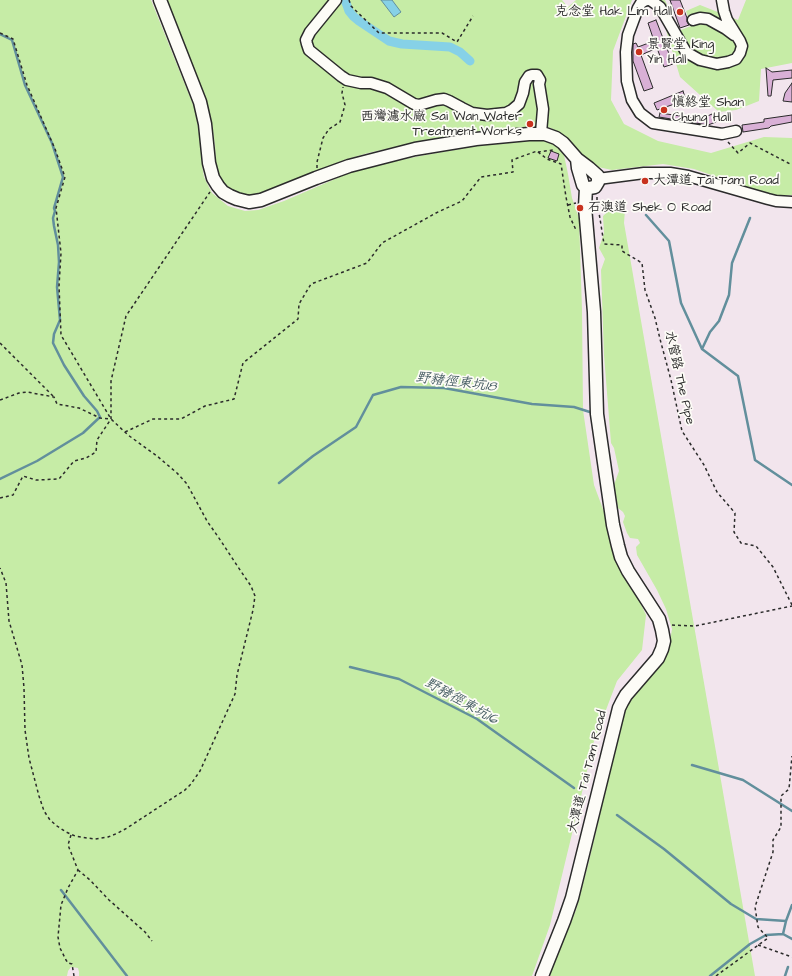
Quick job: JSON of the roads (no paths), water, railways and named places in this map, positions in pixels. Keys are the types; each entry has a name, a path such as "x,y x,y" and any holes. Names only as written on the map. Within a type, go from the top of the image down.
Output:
{"main road":[{"name":"大潭道 Tai Tam Road","path":"160,0 200,102 205,124 210,168 213,178 218,186 226,194 233,198 253,202 261,200 316,178 370,160 432,146 476,139 540,133 549,135 563,143 577,159 596,176"},
{"name":"大潭道 Tai Tam Road","path":"542,976 572,898 618,708 626,695 655,663 660,654 664,641 661,625 619,551 613,525 597,414 594,312 584,183 578,168 577,159"},
{"path":"584,183 582,176 586,172 596,176"}],"street":[{"path":"336,0 310,32 306,40 306,44 309,50 347,80 361,83 371,83 387,88 414,104 419,105 444,99 472,113 486,115 506,113 512,110 519,104 525,82 529,76 537,76 540,80 539,84 543,109 540,133"},
{"path":"722,0 727,20 742,46 736,59 717,64 700,60 686,52 660,7 648,0 641,3 638,8 628,35 626,52 627,81 632,100 640,113 653,123 722,134 736,131"},
{"path":"693,20 700,18 708,19 737,36"},
{"path":"316,50 326,64"},
{"path":"596,176 670,173 688,176 772,200 792,202"}],"water":[{"path":"381,0 392,0 401,12 394,17"}],"waterway":[{"path":"345,0 349,11 353,16 389,41 402,44 450,47 460,52 470,61"},
{"path":"0,34 12,40 25,85 52,143 63,177 54,208 55,211 53,218 58,245 59,262 57,287 60,320 54,334 53,343 64,365 84,396 97,411 100,417 83,433 37,461 0,479"},
{"path":"646,215 669,241 681,303 702,349 738,376 755,460 792,485"},
{"path":"702,349 710,332 719,321 729,295 732,263 750,218"},
{"name":"野豬徑東坑18","path":"279,483 313,456 356,427 373,395 401,387 444,388 532,404 574,407 593,413"},
{"name":"野豬徑東坑16","path":"350,667 399,679 477,719 574,788"},
{"path":"692,765 743,780 792,811"},
{"path":"617,815 664,849 731,904 756,919 786,921"},
{"path":"61,890 127,976"},
{"path":"783,934 792,905"},
{"path":"710,976 750,944 766,935 783,934 792,939"},
{"path":"785,976 788,967"}],"place":[{"name":"克念堂 Hak Lim Hall","path":"680,12"},
{"name":"景賢堂 King Yin Hall","path":"639,52"},
{"name":"慎終堂 Shan Chung Hall","path":"664,110"},
{"name":"西灣濾水廠 Sai Wan Water Treatment Works","path":"530,124"},
{"name":"大潭道 Tai Tam Road","path":"645,181"},
{"name":"石澳道 Shek O Road","path":"580,208"}]}
